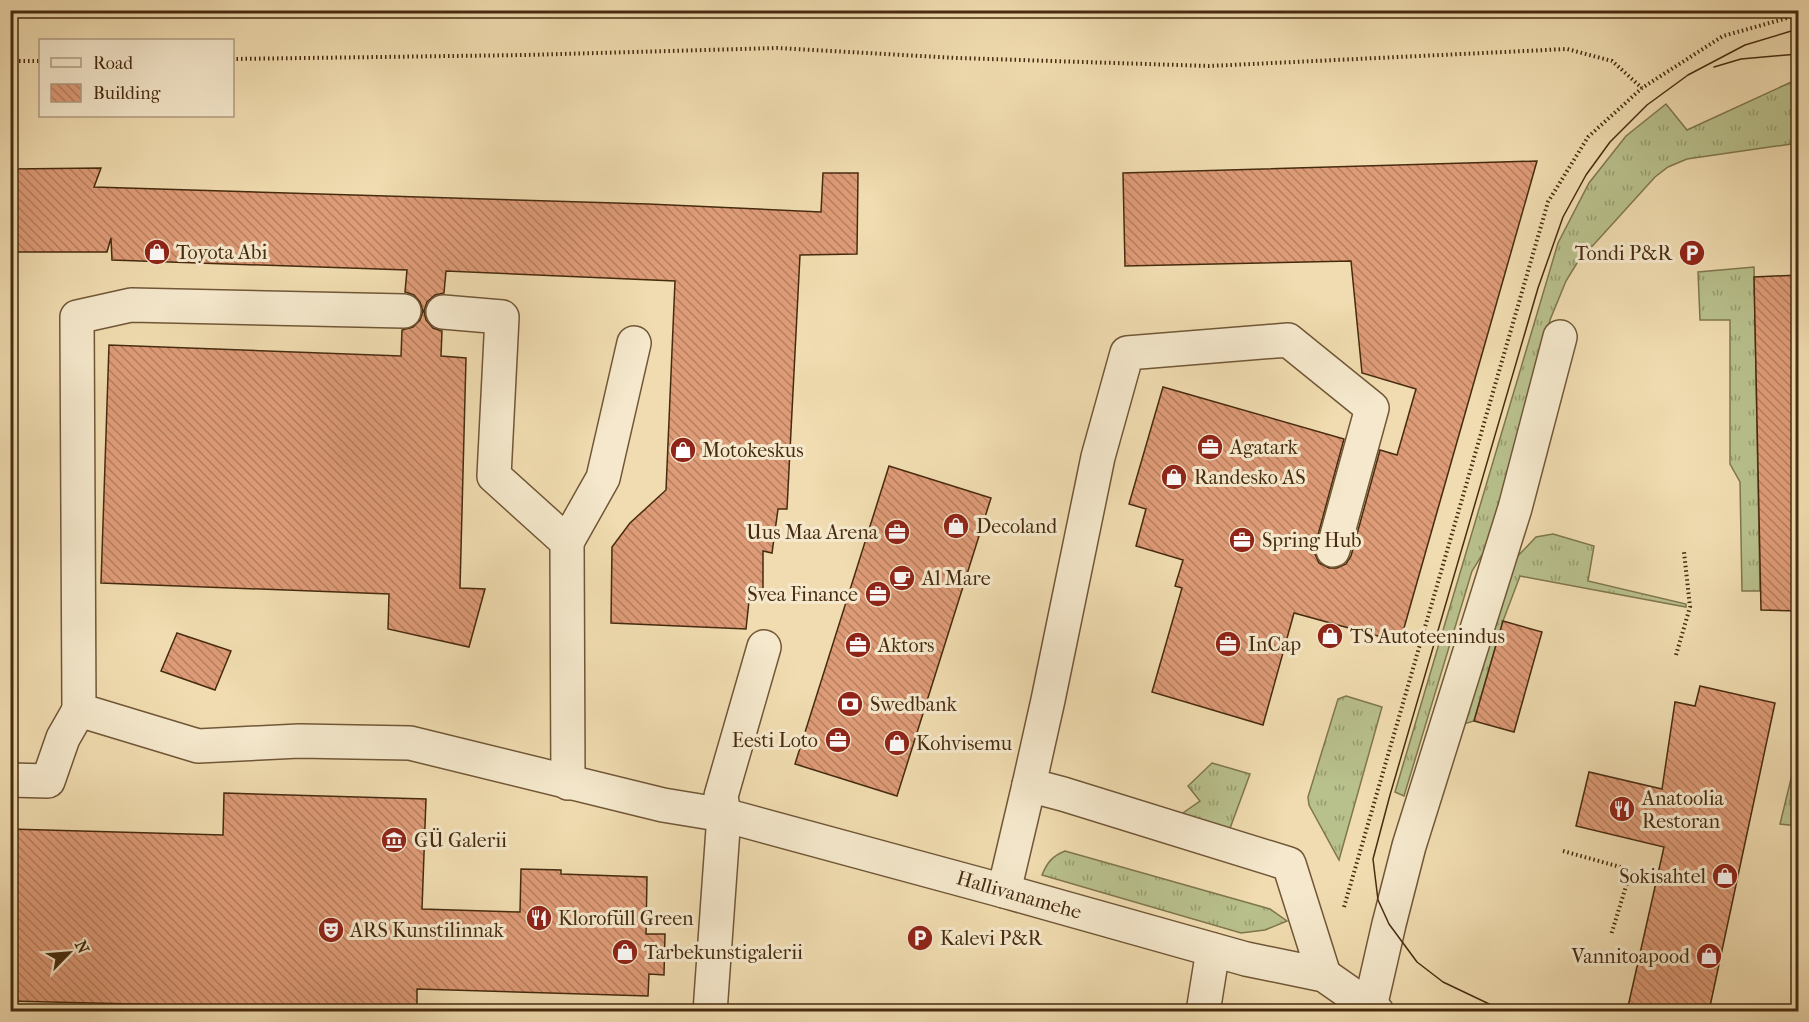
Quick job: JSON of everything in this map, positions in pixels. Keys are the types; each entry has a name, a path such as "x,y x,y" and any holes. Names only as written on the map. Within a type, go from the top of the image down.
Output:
{"lane":[{"path":"10,780 48,781 63,738 79,710 77,317 131,305 404,311"},
{"path":"443,312 502,317 494,477 567,542"},
{"path":"1373,1009 1409,846 1515,508 1560,337"},
{"path":"1004,891 1048,700 1098,457 1127,353 1287,340 1372,408 1334,550"},
{"path":"568,783 567,542 603,478 634,344"},
{"path":"710,1011 724,814 721,796 764,646"},
{"name":"Hallivanamehe","path":"79,710 198,746 299,741 410,743 663,805 724,814 1246,959 1324,975 1373,1009"},
{"path":"1029,785 1289,864 1324,975"},
{"path":"1203,1011 1213,950"}],"path":[{"path":"1341,918 1548,202 1588,137 1642,88 1723,36 1798,15"},
{"path":"234,59 525,55 777,48 958,58 1209,66 1567,49 1612,61 1642,88"},
{"path":"10,62 39,61"},
{"path":"1676,655 1690,607 1684,552"},
{"path":"1563,851 1631,870 1611,935"}],"green space":[{"path":"1798,79 1798,143 1687,159 1668,167 1655,177 1577,263 1566,281 1550,320 1492,539 1472,571 1404,796 1395,792 1558,243 1589,183 1626,136 1666,104 1687,130"},
{"path":"1754,267 1760,591 1742,591 1740,482 1730,464 1730,320 1700,320 1698,272"},
{"path":"1553,534 1594,546 1588,581 1686,604 1686,607 1520,576 1503,621 1474,721 1464,724 1515,559 1536,537"},
{"path":"1346,696 1382,707 1339,860 1309,805 1308,797 1338,699"},
{"path":"1798,750 1798,826 1780,824"},
{"path":"1212,763 1250,774 1229,831 1180,815 1200,801 1188,786"},
{"path":"1065,851 1270,909 1287,921 1265,930 1241,933 1042,875 1050,860"}],"building":[{"path":"1537,161 1400,642 1294,613 1263,725 1152,692 1182,588 1175,586 1183,560 1136,546 1146,509 1129,504 1163,387 1344,439 1315,546 1315,554 1319,563 1329,568 1337,568 1346,564 1351,556 1380,450 1397,455 1416,389 1362,373 1351,261 1125,266 1123,173"},
{"path":"101,168 94,187 648,204 821,212 823,173 858,173 857,254 800,255 787,509 778,509 772,553 763,551 763,590 750,592 746,629 611,623 612,547 630,523 666,490 675,281 446,271 444,293 435,295 427,302 424,311 426,320 433,328 442,331 441,356 466,358 460,588 485,589 469,647 388,629 389,594 101,583 109,345 401,356 402,330 413,327 420,320 423,311 414,295 405,292 407,270 112,260 111,238 107,252 10,252 10,169"},
{"path":"1798,275 1798,611 1761,610 1754,277"},
{"path":"889,466 991,498 897,796 795,764"},
{"path":"1503,621 1542,632 1514,732 1474,721"},
{"path":"177,633 231,651 215,690 161,671"},
{"path":"1700,686 1775,703 1709,1011 1627,1011 1664,847 1576,826 1589,772 1662,789 1675,702 1695,706"},
{"path":"224,793 426,799 422,909 520,912 521,869 561,870 561,874 647,877 646,934 665,934 664,975 649,974 648,996 417,989 417,1011 10,1001 10,829 223,835"}],"tram line":[{"path":"1506,1012 1443,982 1417,962 1389,924 1378,900 1373,859 1538,288 1563,217 1586,175 1610,142 1647,105 1688,75 1745,45 1798,29"},
{"path":"1714,67 1741,59 1798,54"}],"place":[{"name":"Toyota Abi","path":"157,252"},
{"name":"Tondi P&R","path":"1692,253"},
{"name":"Agatark","path":"1210,447"},
{"name":"Motokeskus","path":"683,450"},
{"name":"Randesko AS","path":"1174,477"},
{"name":"Decoland","path":"956,526"},
{"name":"Uus Maa Arena","path":"897,532"},
{"name":"Spring Hub","path":"1242,540"},
{"name":"Al Mare","path":"902,578"},
{"name":"Svea Finance","path":"878,594"},
{"name":"TS Autoteenindus","path":"1330,636"},
{"name":"InCap","path":"1228,644"},
{"name":"Aktors","path":"858,645"},
{"name":"Swedbank","path":"850,704"},
{"name":"Eesti Loto","path":"838,740"},
{"name":"Kohvisemu","path":"897,743"},
{"name":"Anatoolia Restoran","path":"1622,809"},
{"name":"GÜ Galerii","path":"394,840"},
{"name":"Sokisahtel","path":"1725,876"},
{"name":"Klorofüll Green","path":"539,918"},
{"name":"ARS Kunstilinnak","path":"331,930"},
{"name":"Kalevi P&R","path":"920,938"},
{"name":"Tarbekunstigalerii","path":"625,952"},
{"name":"Vannitoapood","path":"1709,956"}]}
